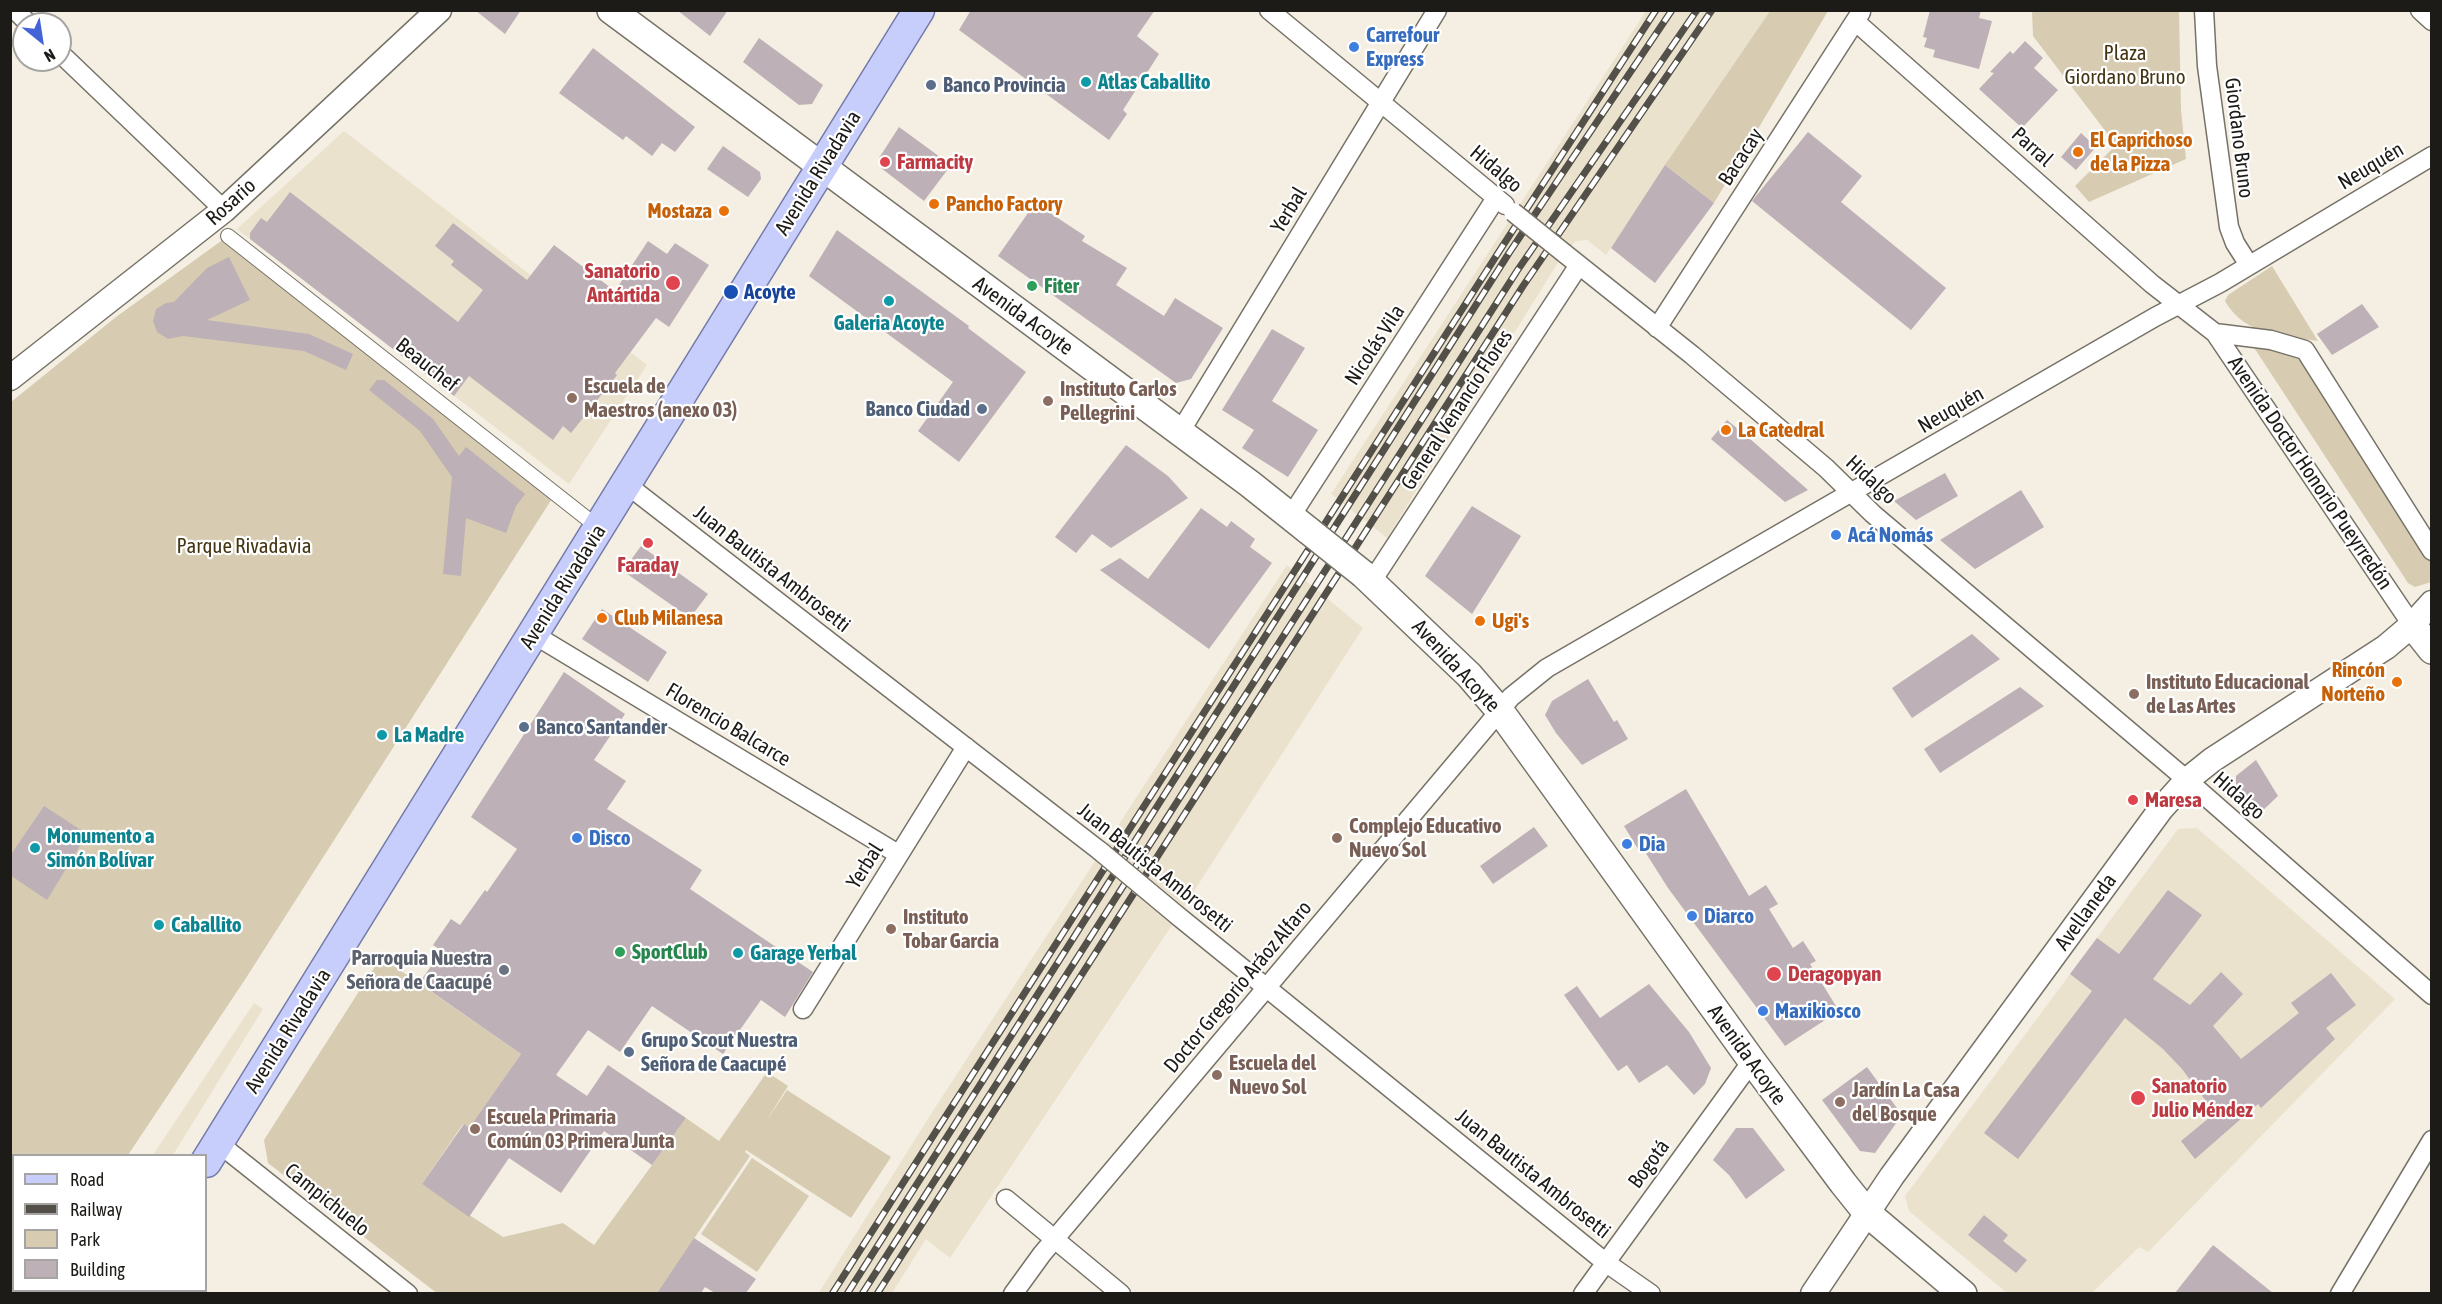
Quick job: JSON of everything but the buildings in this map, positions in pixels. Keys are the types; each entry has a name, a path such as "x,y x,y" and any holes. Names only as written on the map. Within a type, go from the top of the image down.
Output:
{"main road":[{"name":"Avenida Acoyte","path":"612,10 1180,432 1368,577 1469,675 1500,711 1812,1144 1867,1213 1963,1293"},
{"name":"Avenida Rivadavia","path":"211,1152 919,10"},
{"name":"Avenida Doctor Honorio Pueyrredón","path":"2412,625 2432,650"}],"street":[{"name":"Rosario","path":"10,378 224,210 439,10"},
{"name":"Hidalgo","path":"1269,10 1826,468 1852,494 2187,780 2432,995"},
{"name":"Yerbal","path":"1180,432 1437,10"},
{"name":"Giordano Bruno","path":"2204,10 2207,66 2229,227 2235,243 2249,265"},
{"path":"2420,10 2432,21"},
{"name":"Parral","path":"1859,16 2179,306"},
{"name":"Bacacay","path":"1657,328 1859,16"},
{"path":"72,64 224,210"},
{"name":"Neuquén","path":"1500,711 1511,697 1547,668 2145,323 2179,306 2432,156"},
{"name":"Nicolás Vila","path":"1300,523 1496,198"},
{"name":"Beauchef","path":"228,236 598,528"},
{"name":"General Venancio Flores","path":"1368,577 1579,265"},
{"name":"Avenida Doctor Honorio Pueyrredón","path":"2179,306 2216,333 2412,625"},
{"path":"2216,333 2271,340 2305,350 2432,551"},
{"name":"Juan Bautista Ambrosetti","path":"626,484 1100,852 1605,1262 1651,1293"},
{"name":"Avellaneda","path":"1813,1293 1867,1213 2161,809 2187,780 2212,760 2386,647 2412,625 2432,603"},
{"name":"Florencio Balcarce","path":"533,634 898,854"},
{"name":"Doctor Gregorio Aráoz Alfaro","path":"1013,1293 1055,1239 1500,711"},
{"name":"Yerbal","path":"803,1009 966,747"},
{"name":"Bogotá","path":"1583,1293 1752,1061"},
{"path":"2340,1293 2432,1140"},
{"name":"Campichuelo","path":"211,1152 408,1293"},
{"path":"1006,1199 1121,1293"}],"shaded area":[{"path":"1646,11 1770,11 1606,255 1587,240 1576,241 1564,253 1387,538 1331,494"},
{"path":"344,131 647,365 569,484 237,229"},
{"path":"1287,565 1363,628 1178,916 950,1258 926,1239 892,1293 818,1294 931,1114"},
{"name":"Sanatorio Julio Méndez","path":"2197,828 2395,999 2148,1252 2139,1247 2092,1293 2007,1293 1909,1211 1905,1196 2178,829"},
{"path":"254,1003 263,1009 174,1154 154,1154"}],"green space":[{"path":"1770,11 1828,11 1714,203 1665,165"},
{"name":"Plaza Giordano Bruno","path":"2032,11 2179,11 2181,110 2186,159 2089,202 2075,186 2116,145 2033,36"},
{"name":"Parque Rivadavia","path":"228,236 555,494 246,978 129,1154 12,1154 12,1170 11,402 116,317"},
{"path":"2272,266 2318,341 2278,335 2254,327 2233,313 2225,301 2228,295"},
{"path":"2251,343 2286,353 2300,360 2431,559 2431,582 2415,587 2408,583"},
{"name":"Escuela Primaria Común 03 Primera Junta","path":"381,957 521,1054 469,1128 463,1124 422,1184 503,1237 563,1223 594,1245 686,1118 719,1141 767,1072 788,1086 765,1123 787,1090 891,1157 851,1218 746,1150 745,1152 750,1156 657,1293 438,1294 268,1163 264,1140"},
{"path":"752,1158 809,1196 757,1272 701,1234"}],"railway":[{"path":"832,1294 1656,10"},
{"path":"847,1294 1509,253 1672,10"},
{"path":"862,1294 1517,271 1697,10"},
{"path":"877,1294 1523,286 1712,10"}],"place":[{"name":"Carrefour Express","path":"1354,47"},
{"name":"Atlas Caballito","path":"1086,82"},
{"name":"Banco Provincia","path":"931,85"},
{"name":"El Caprichoso de la Pizza","path":"2078,152"},
{"name":"Farmacity","path":"885,162"},
{"name":"Pancho Factory","path":"934,204"},
{"name":"Mostaza","path":"724,211"},
{"name":"Sanatorio Antártida","path":"673,283"},
{"name":"Fiter","path":"1032,286"},
{"name":"Acoyte","path":"731,292"},
{"name":"Galeria Acoyte","path":"889,301"},
{"name":"Escuela de Maestros (anexo 03)","path":"572,398"},
{"name":"Instituto Carlos Pellegrini","path":"1048,401"},
{"name":"Banco Ciudad","path":"982,409"},
{"name":"La Catedral","path":"1726,430"},
{"name":"Acá Nomás","path":"1836,535"},
{"name":"Faraday","path":"648,543"},
{"name":"Club Milanesa","path":"602,618"},
{"name":"Ugi's","path":"1480,621"},
{"name":"Rincón Norteño","path":"2397,682"},
{"name":"Instituto Educacional de Las Artes","path":"2134,694"},
{"name":"Banco Santander","path":"524,727"},
{"name":"La Madre","path":"382,735"},
{"name":"Maresa","path":"2133,800"},
{"name":"Disco","path":"577,838"},
{"name":"Complejo Educativo Nuevo Sol","path":"1337,838"},
{"name":"Dia","path":"1627,844"},
{"name":"Monumento a Simón Bolívar","path":"35,848"},
{"name":"Diarco","path":"1692,916"},
{"name":"Caballito","path":"159,925"},
{"name":"Instituto Tobar Garcia","path":"891,929"},
{"name":"SportClub","path":"620,952"},
{"name":"Garage Yerbal","path":"738,953"},
{"name":"Parroquia Nuestra Señora de Caacupé","path":"504,970"},
{"name":"Deragopyan","path":"1774,974"},
{"name":"Maxikiosco","path":"1763,1011"},
{"name":"Grupo Scout Nuestra Señora de Caacupé","path":"629,1052"},
{"name":"Escuela del Nuevo Sol","path":"1217,1075"},
{"name":"Sanatorio Julio Méndez","path":"2138,1098"},
{"name":"Jardín La Casa del Bosque","path":"1840,1102"},
{"name":"Escuela Primaria Común 03 Primera Junta","path":"475,1129"}]}
